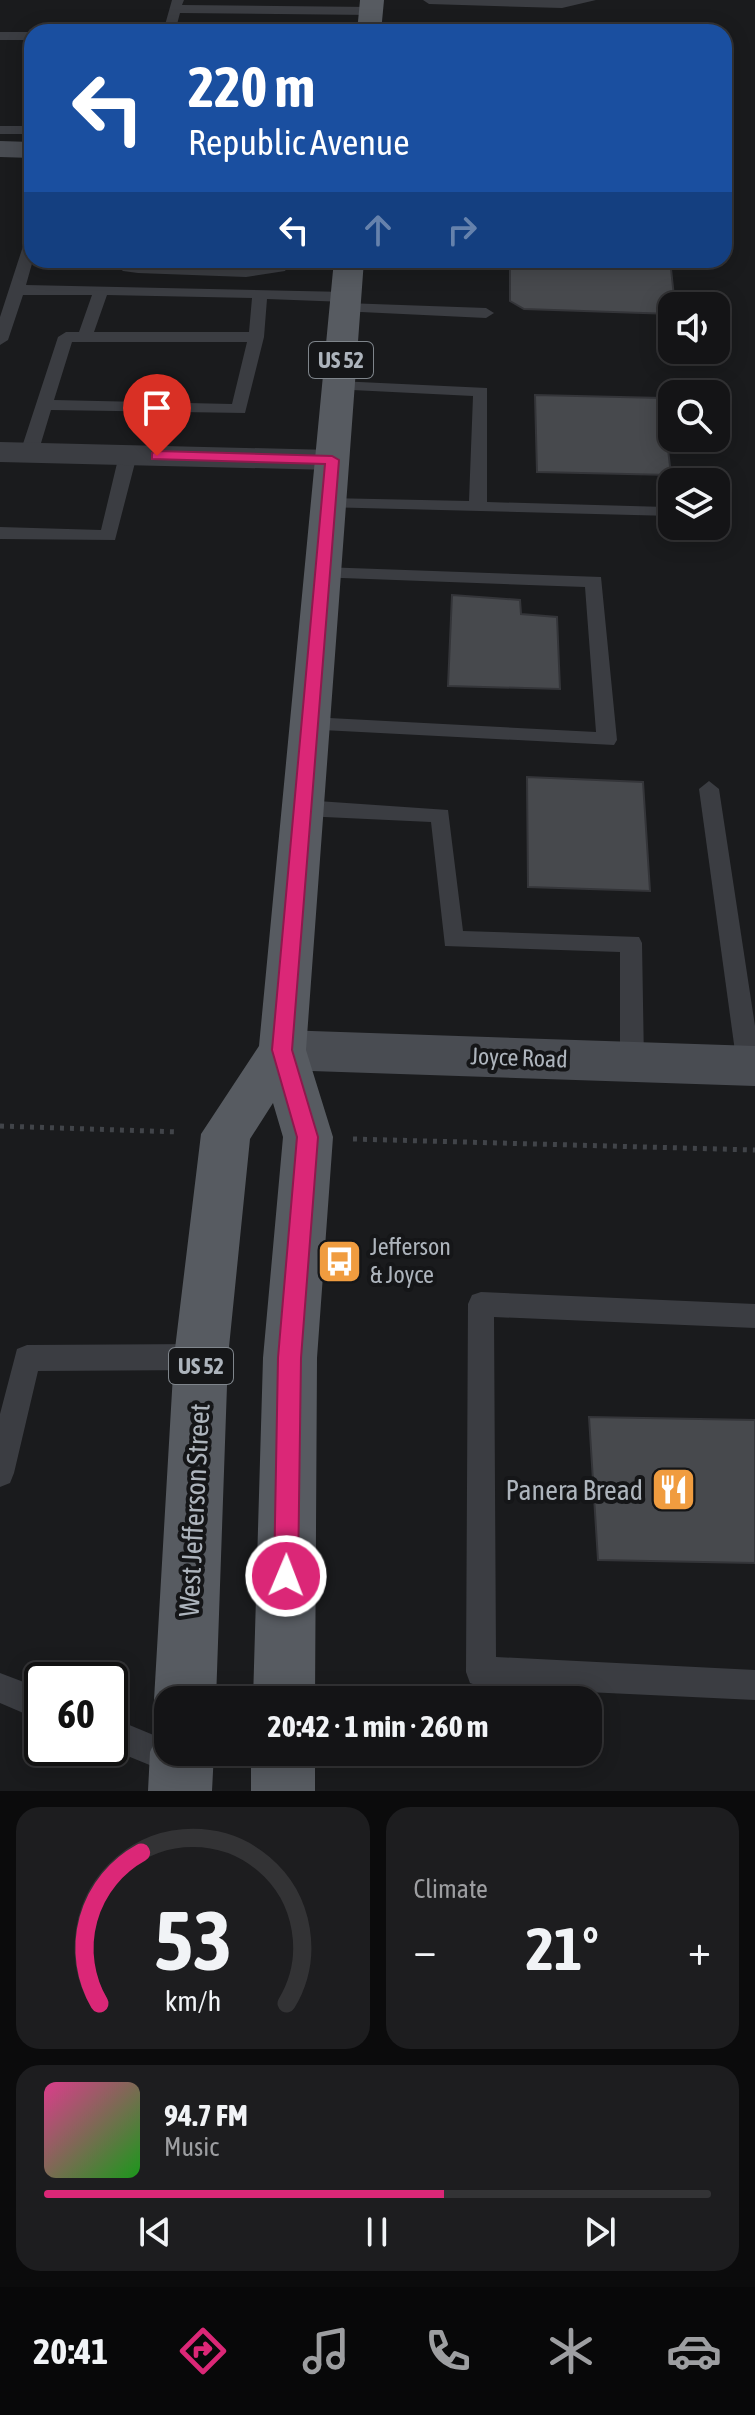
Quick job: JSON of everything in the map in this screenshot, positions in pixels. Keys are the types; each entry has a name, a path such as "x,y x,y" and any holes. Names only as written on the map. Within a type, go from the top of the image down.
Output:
{"main road":[{"name":"West Jefferson Street","path":"284,1686 290,1358 308,1137 282,1050 348,268"},
{"name":"West Jefferson Street","path":"186,1686 201,1357 226,1134 282,1050"}],"street":[{"path":"0,149 24,150"},
{"path":"15,452 332,460"},
{"name":"Joyce Road","path":"282,1050 752,1066"}],"lane":[{"path":"429,0 562,4 590,0"},
{"path":"176,5 370,19 391,24"},
{"path":"0,36 24,36"},
{"path":"0,130 24,130"},
{"path":"0,340 24,267"},
{"path":"128,268 246,272 273,268"},
{"path":"17,290 260,294 486,313"},
{"path":"85,337 101,290"},
{"path":"44,405 239,409 256,337 260,294"},
{"path":"15,452 44,405 66,337 256,337"},
{"path":"338,386 481,391 478,507"},
{"path":"0,533 109,536 128,455"},
{"path":"328,503 658,512"},
{"path":"310,724 607,740 594,581 322,573"},
{"path":"709,789 752,1066"},
{"path":"303,808 441,815 453,940 631,943 632,1062"},
{"path":"755,1316 481,1304 481,1672 755,1685"},
{"path":"0,1473 27,1358 201,1357"},
{"path":"0,1688 24,1698"},
{"path":"128,1742 181,1768"}],"path":[{"path":"0,1126 180,1132"},
{"path":"339,1139 755,1150"}],"building":[{"path":"510,268 671,269 673,292 658,292 658,314 524,309 510,301"},
{"path":"535,395 658,398 658,452 668,452 670,468 658,468 658,475 537,472"},
{"path":"452,595 520,600 521,614 557,617 560,689 448,686"},
{"path":"527,777 643,782 650,891 528,887"},
{"name":"Panera Bread","path":"589,1417 755,1420 755,1563 598,1560"}],"place":[{"name":"Jefferson & Joyce","path":"339,1261"},
{"name":"Panera Bread","path":"674,1490"}],"route":[{"path":"157,456 332,460 282,1050 308,1137 290,1358 286,1576"}]}
